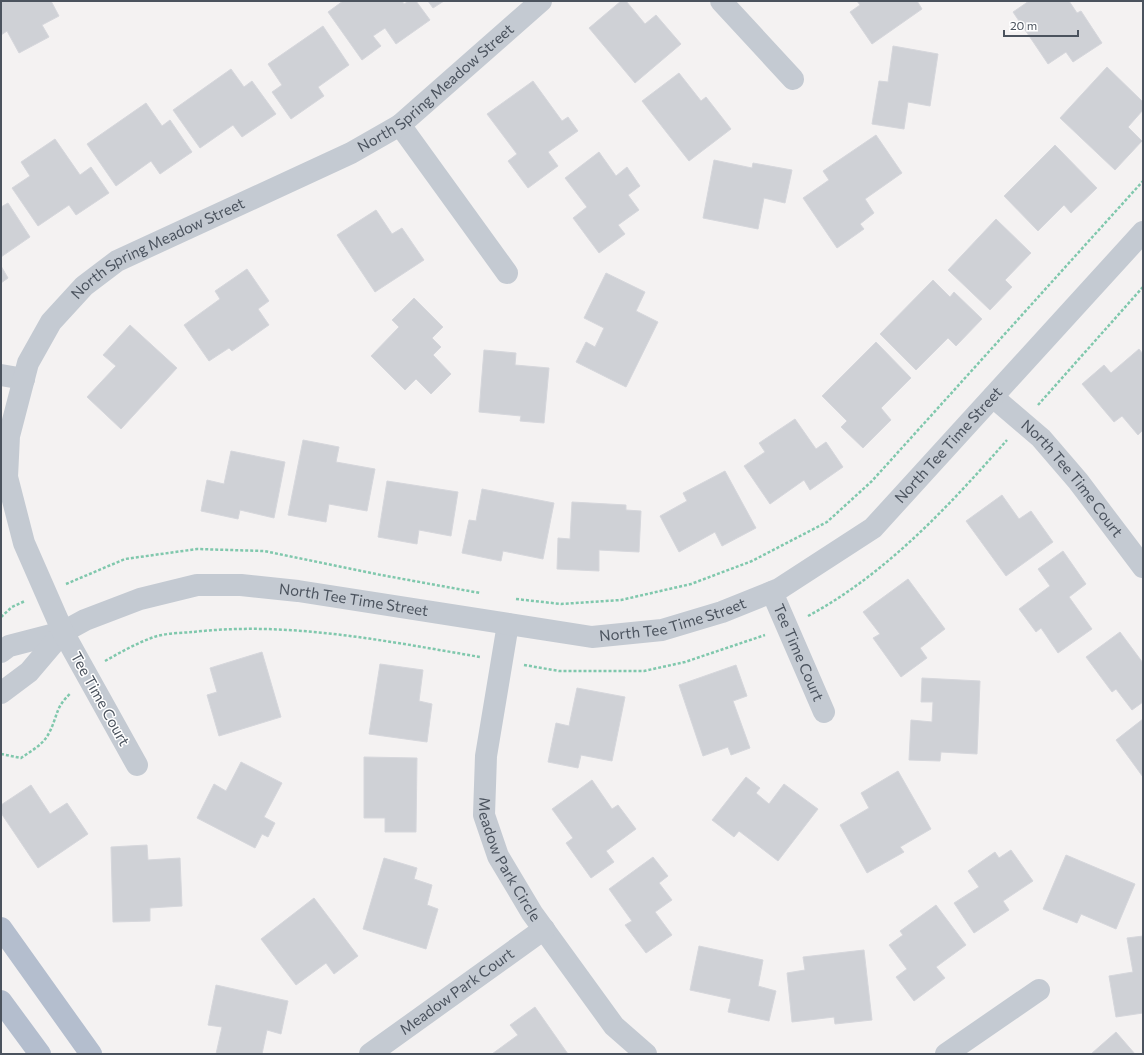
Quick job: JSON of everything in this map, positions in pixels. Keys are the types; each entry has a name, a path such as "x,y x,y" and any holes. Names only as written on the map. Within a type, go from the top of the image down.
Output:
{"main road":[{"path":"1,928 91,1054"},
{"path":"1,1001 40,1054"}],"street":[{"name":"North Spring Meadow Street","path":"63,632 24,543 7,477 5,435 24,379 28,362 51,322 84,286 117,261 351,153 400,125 541,1"},
{"path":"721,1 793,79"},
{"path":"400,125 507,273"},
{"name":"North Tee Time Street","path":"1,652 9,646 63,632 85,620 140,599 197,585 241,585 298,591 592,636 662,630 722,612 772,592 827,559 873,528 1143,232"},
{"path":"1,375 24,379"},
{"name":"North Tee Time Court","path":"994,397 1041,438 1078,481 1143,567"},
{"name":"Tee Time Court","path":"772,592 824,712"},
{"name":"Meadow Park Circle","path":"508,624 486,756 484,815 498,856 532,913 614,1026 646,1054"},
{"name":"North Tee Time Street","path":"1,693 28,672 63,632"},
{"name":"Tee Time Court","path":"63,632 137,765"},
{"name":"Meadow Park Court","path":"370,1054 544,929"},
{"path":"946,1054 1039,990"}],"path":[{"path":"513,599 561,604 621,600 691,584 752,561 826,522 872,481 1143,182"},
{"path":"1,754 21,758 39,746 49,734 60,702 101,663 128,648 155,636 226,628 266,629 362,637 559,671 644,671 685,662 760,637 822,608 878,570 973,478 1143,287"},
{"path":"1,617 12,607 125,559 197,549 264,551 482,594"}],"building":[{"path":"1,1 51,1 59,16 42,25 49,37 19,53 7,31 1,35"},
{"path":"343,1 402,1 404,4 409,1 416,1 430,20 396,44 385,28 373,36 381,46 362,60 328,12"},
{"path":"428,1 444,1 433,8"},
{"path":"621,1 626,1 645,24 656,15 681,44 635,83 589,28"},
{"path":"857,1 917,1 922,9 872,44 850,12 860,5"},
{"path":"1029,1 1069,1 1077,13 1081,11 1102,43 1073,62 1066,52 1048,64 1013,12"},
{"path":"323,26 349,65 318,87 324,96 291,119 272,92 282,85 268,64"},
{"path":"893,46 938,54 930,106 908,102 904,129 872,124 879,81 888,82"},
{"path":"1107,67 1143,102 1143,110 1128,127 1142,141 1115,170 1060,118"},
{"path":"231,69 244,87 252,81 276,114 242,137 233,125 200,148 173,110"},
{"path":"679,73 701,101 706,97 731,129 689,161 642,101"},
{"path":"533,81 562,121 568,117 578,131 548,152 558,166 528,188 508,161 517,154 487,114"},
{"path":"146,103 162,126 170,120 192,152 160,174 151,161 116,186 87,144"},
{"path":"876,135 902,173 865,199 874,213 860,224 864,229 837,248 803,198 829,180 823,171"},
{"path":"55,139 80,175 91,167 109,193 76,215 69,205 38,226 12,188 30,176 21,162"},
{"path":"1055,145 1097,188 1071,213 1064,205 1038,231 1004,196"},
{"path":"599,152 616,176 627,167 640,186 628,195 639,210 618,225 625,234 599,253 573,218 587,207 565,178"},
{"path":"714,160 752,168 753,163 792,170 785,203 764,198 758,229 703,218"},
{"path":"8,203 30,237 1,257 1,207"},
{"path":"376,210 392,234 402,228 424,260 375,292 337,235"},
{"path":"996,219 1031,253 1005,280 1012,287 990,310 948,270"},
{"path":"1,266 8,278 1,283"},
{"path":"247,269 269,301 258,309 269,325 232,351 229,348 209,361 184,325 220,299 215,291"},
{"path":"606,273 645,292 636,311 658,322 626,387 576,362 586,342 595,347 604,328 584,318"},
{"path":"933,280 950,297 954,292 982,319 956,346 948,338 916,370 880,334"},
{"path":"414,298 443,327 432,338 441,347 433,355 451,374 431,394 416,379 405,390 371,356 399,327 392,320"},
{"path":"130,325 177,368 121,429 87,397 116,366 103,355"},
{"path":"876,342 911,378 881,408 891,420 863,448 841,427 847,421 822,396"},
{"path":"1139,349 1143,354 1143,430 1138,435 1122,416 1114,422 1082,384 1104,365 1111,373"},
{"path":"484,350 516,353 515,365 549,368 544,423 520,421 521,416 479,412"},
{"path":"795,419 816,449 826,442 843,467 810,490 804,480 770,504 744,466 765,452 759,443"},
{"path":"303,440 339,447 336,462 375,469 367,511 329,504 326,522 288,515"},
{"path":"231,451 285,462 274,518 240,510 238,519 201,511 207,480 224,484"},
{"path":"725,471 756,528 722,546 715,532 679,552 660,516 687,501 683,493"},
{"path":"387,481 458,492 451,536 419,530 417,544 378,537"},
{"path":"482,489 554,503 543,559 503,551 501,561 462,553 469,520 476,521"},
{"path":"1002,495 1019,519 1031,511 1053,542 1006,576 966,521"},
{"path":"572,502 626,505 626,510 641,511 639,552 599,550 599,571 557,569 558,538 570,539"},
{"path":"1063,551 1086,584 1069,597 1092,629 1058,653 1041,628 1036,632 1019,609 1050,586 1038,569"},
{"path":"908,579 945,629 920,648 927,658 901,677 873,638 880,634 863,612"},
{"path":"1120,632 1143,663 1143,702 1132,710 1116,689 1112,692 1086,657"},
{"path":"262,652 281,717 219,736 207,695 217,692 210,668"},
{"path":"380,664 423,670 419,701 432,704 427,742 369,734"},
{"path":"736,665 747,696 733,701 750,748 731,755 728,747 703,756 679,685"},
{"path":"922,678 980,681 977,754 941,752 940,761 909,760 911,720 932,722 933,702 921,702"},
{"path":"577,688 625,697 612,761 581,755 578,768 548,762 556,723 569,726"},
{"path":"1143,719 1143,777 1116,740"},
{"path":"364,757 417,758 416,832 385,832 385,818 364,818"},
{"path":"241,762 282,783 264,817 275,823 268,837 262,834 255,848 197,818 214,784 226,791"},
{"path":"898,771 931,829 900,847 904,852 867,873 840,825 869,808 861,793"},
{"path":"746,777 760,788 756,793 769,804 784,784 818,809 778,861 739,831 734,837 712,820"},
{"path":"592,780 612,809 618,805 636,829 606,851 614,862 591,878 566,843 573,838 552,809"},
{"path":"31,785 50,814 67,803 88,834 38,868 1,813 1,805"},
{"path":"147,845 148,860 180,858 182,906 150,908 150,921 113,922 111,847"},
{"path":"1011,850 1033,881 1003,901 1009,910 974,933 954,903 979,887 968,871 995,852 999,858"},
{"path":"1066,855 1135,884 1116,929 1081,914 1077,923 1043,909"},
{"path":"653,857 668,876 659,883 672,900 655,912 672,935 646,953 625,925 632,921 609,889"},
{"path":"384,858 417,868 414,879 432,885 427,905 438,909 426,949 363,929"},
{"path":"314,898 358,956 334,974 326,963 296,985 261,939"},
{"path":"936,905 966,945 936,967 945,978 914,1001 896,977 907,969 889,945 903,935 900,931"},
{"path":"1143,936 1143,1013 1116,1017 1109,976 1133,972 1127,938"},
{"path":"699,946 763,960 758,986 776,991 769,1021 728,1012 731,999 690,990"},
{"path":"864,950 872,1020 835,1024 834,1017 792,1022 787,973 805,970 803,957"},
{"path":"216,985 288,1001 281,1034 267,1030 262,1054 216,1054 222,1027 208,1025"},
{"path":"535,1007 568,1054 492,1054 518,1035 510,1025"},
{"path":"1116,1032 1135,1054 1091,1054"}]}
